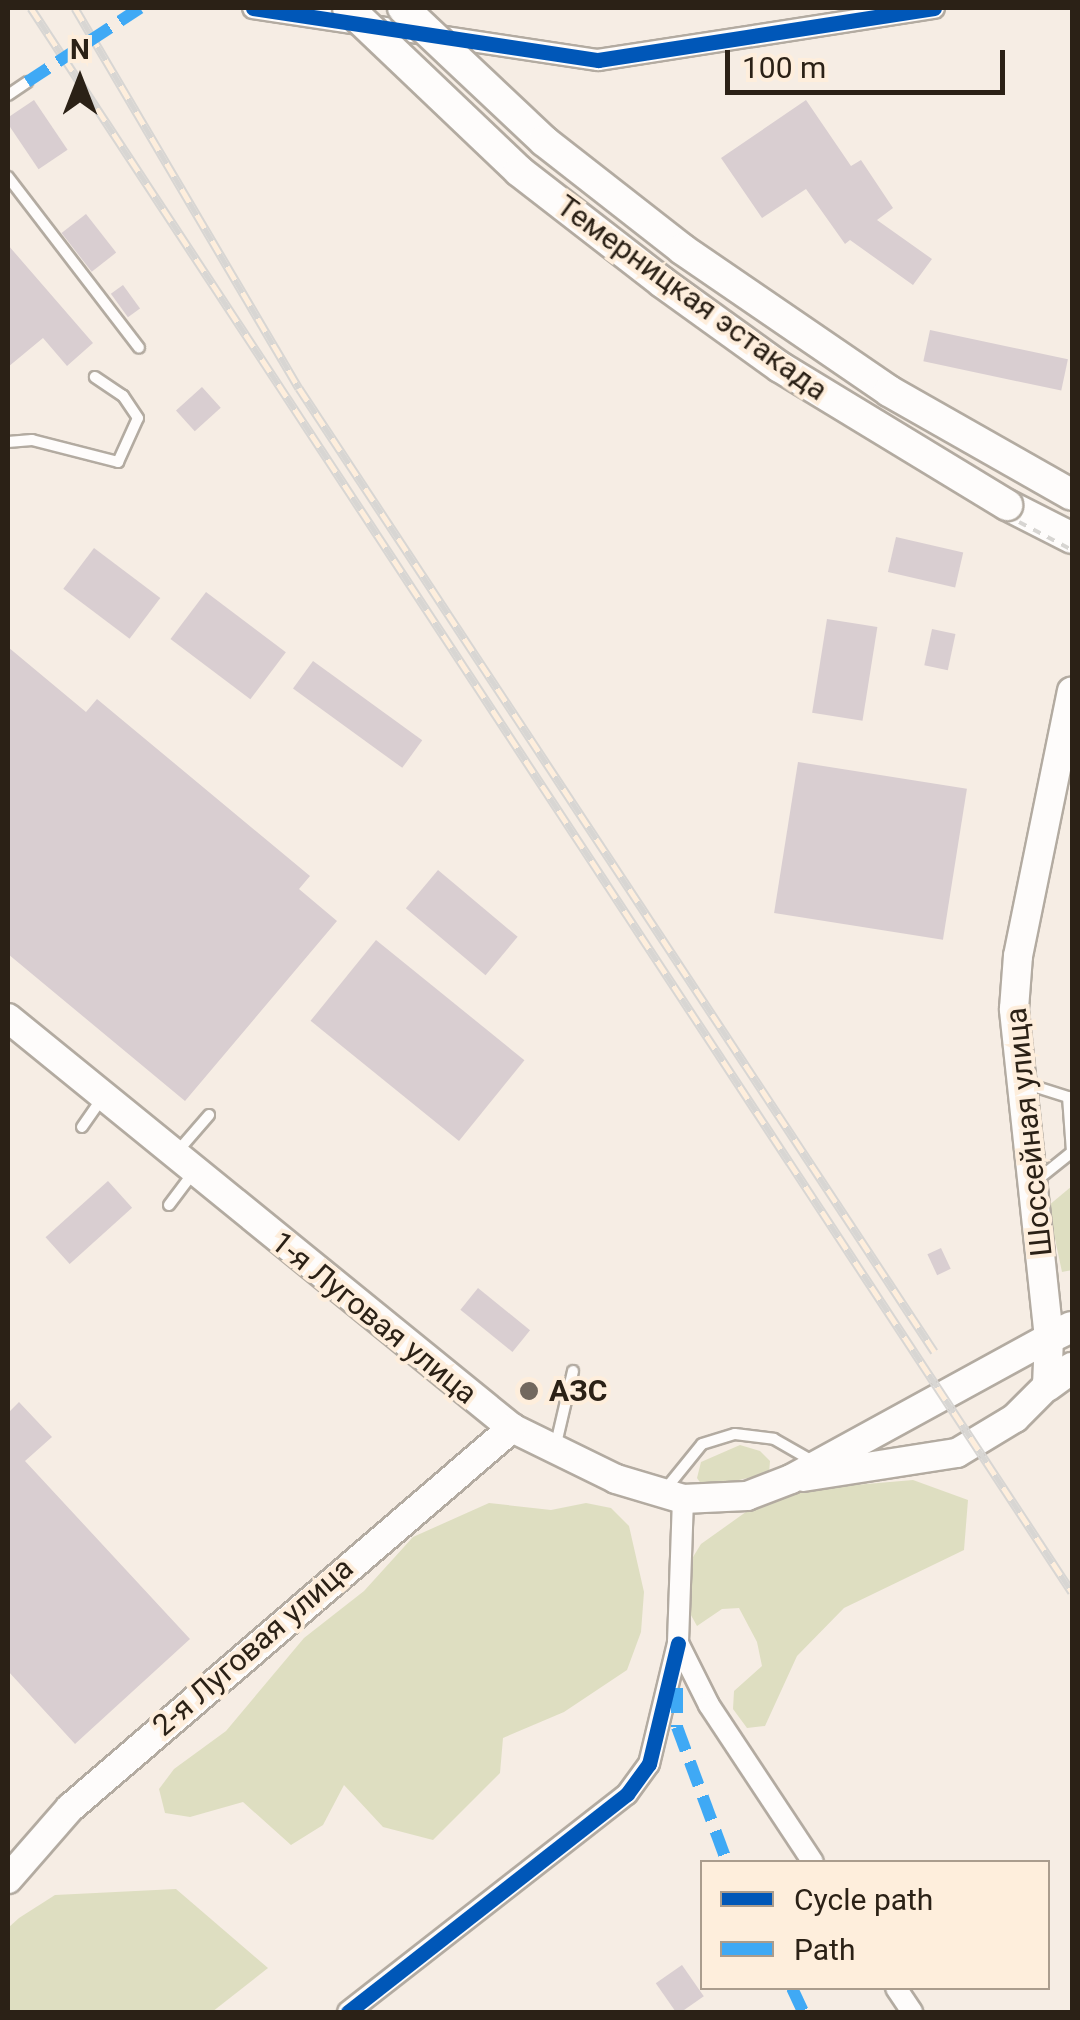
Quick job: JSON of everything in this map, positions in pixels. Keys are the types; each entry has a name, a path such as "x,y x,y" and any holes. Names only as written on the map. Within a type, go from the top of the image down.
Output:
{"main road":[{"name":"Темерницкая эстакада","path":"348,8 519,171 662,282 870,424 1072,538"},
{"name":"Темерницкая эстакада","path":"403,8 544,141 697,259 889,391 1072,495"},
{"name":"Шоссейная улица","path":"1047,1386 1065,1337 1032,1183 1020,1082 1018,956 1072,692"},
{"name":"1-я Луговая улица","path":"8,1018 183,1165 512,1428 672,1496 747,1496 791,1478"},
{"path":"791,1478 1065,1337"},
{"path":"791,1478 957,1453 1016,1418 1047,1386 1072,1368"},
{"name":"2-я Луговая улица","path":"8,1880 70,1808 512,1428"}],"street":[{"path":"253,8 598,60 934,8"},
{"path":"348,2012 628,1794 649,1764 678,1643 672,1496"},
{"path":"678,1643 709,1706 812,1860"},
{"path":"897,1990 912,2012"}],"lane":[{"path":"8,95 26,82"},
{"path":"8,177 139,348"},
{"path":"8,442 32,440 118,462 138,418 123,396 95,377"},
{"path":"1020,1082 1068,1097 1072,1152 1032,1183"},
{"path":"82,1127 102,1099"},
{"path":"170,1205 183,1165 209,1115"},
{"path":"555,1449 573,1371"},
{"path":"672,1496 702,1444 735,1434 774,1439 817,1463"}],"green space":[{"path":"1072,1186 1072,1270 1062,1272 1048,1206"},
{"path":"740,1445 760,1451 770,1461 769,1473 704,1488 697,1478 701,1462"},
{"path":"913,1480 968,1500 964,1550 844,1608 797,1656 765,1726 747,1728 733,1709 734,1691 762,1666 757,1642 739,1608 722,1609 697,1626 687,1608 685,1570 701,1544 774,1492"},
{"path":"489,1503 551,1510 586,1503 611,1508 629,1526 644,1592 641,1632 627,1670 564,1712 503,1738 500,1773 433,1840 383,1827 344,1785 323,1825 291,1845 243,1802 190,1817 165,1813 159,1789 174,1769 226,1731 304,1638 364,1591 413,1537"},
{"path":"176,1889 268,1968 212,2012 8,2012 8,1928 19,1918 55,1895"}],"building":[{"path":"34,100 68,150 39,169 8,124 8,118"},
{"path":"806,100 851,166 861,160 893,208 877,220 932,259 913,285 850,240 845,244 806,189 762,218 721,158"},
{"path":"86,214 116,253 92,272 62,233"},
{"path":"8,245 93,343 67,366 43,338 8,367"},
{"path":"123,285 140,308 128,317 111,294"},
{"path":"930,330 1068,359 1061,391 923,361"},
{"path":"202,387 221,408 195,431 176,410"},
{"path":"896,537 963,553 955,588 888,572"},
{"path":"94,548 160,598 130,639 63,589"},
{"path":"206,592 286,652 250,699 170,639"},
{"path":"827,619 877,627 863,721 812,713"},
{"path":"932,629 955,634 948,670 924,665"},
{"path":"8,647 86,712 97,699 310,876 299,889 337,921 185,1101 8,954"},
{"path":"313,661 422,740 402,768 293,689"},
{"path":"798,762 967,789 943,940 774,913"},
{"path":"438,870 518,937 486,975 406,908"},
{"path":"376,940 524,1060 459,1141 311,1021"},
{"path":"108,1181 132,1208 70,1264 46,1237"},
{"path":"941,1248 951,1269 937,1275 927,1254"},
{"path":"478,1288 530,1330 512,1352 460,1310"},
{"path":"19,1402 52,1437 25,1461 190,1639 75,1744 8,1671 8,1413"},
{"path":"682,1965 704,1996 676,2012 656,1983"}],"railway":[{"path":"31,8 1072,1592"},
{"path":"75,8 299,388 934,1351"}],"marked path":[{"path":"27,82 140,8"},
{"path":"677,1688 677,1727 726,1860"},
{"path":"793,1990 803,2012"}],"cycle path":[{"path":"253,8 598,60 934,8"},
{"path":"348,2012 627,1794 649,1764 678,1643"}],"place":[{"name":"АЗС","path":"529,1391"}]}
